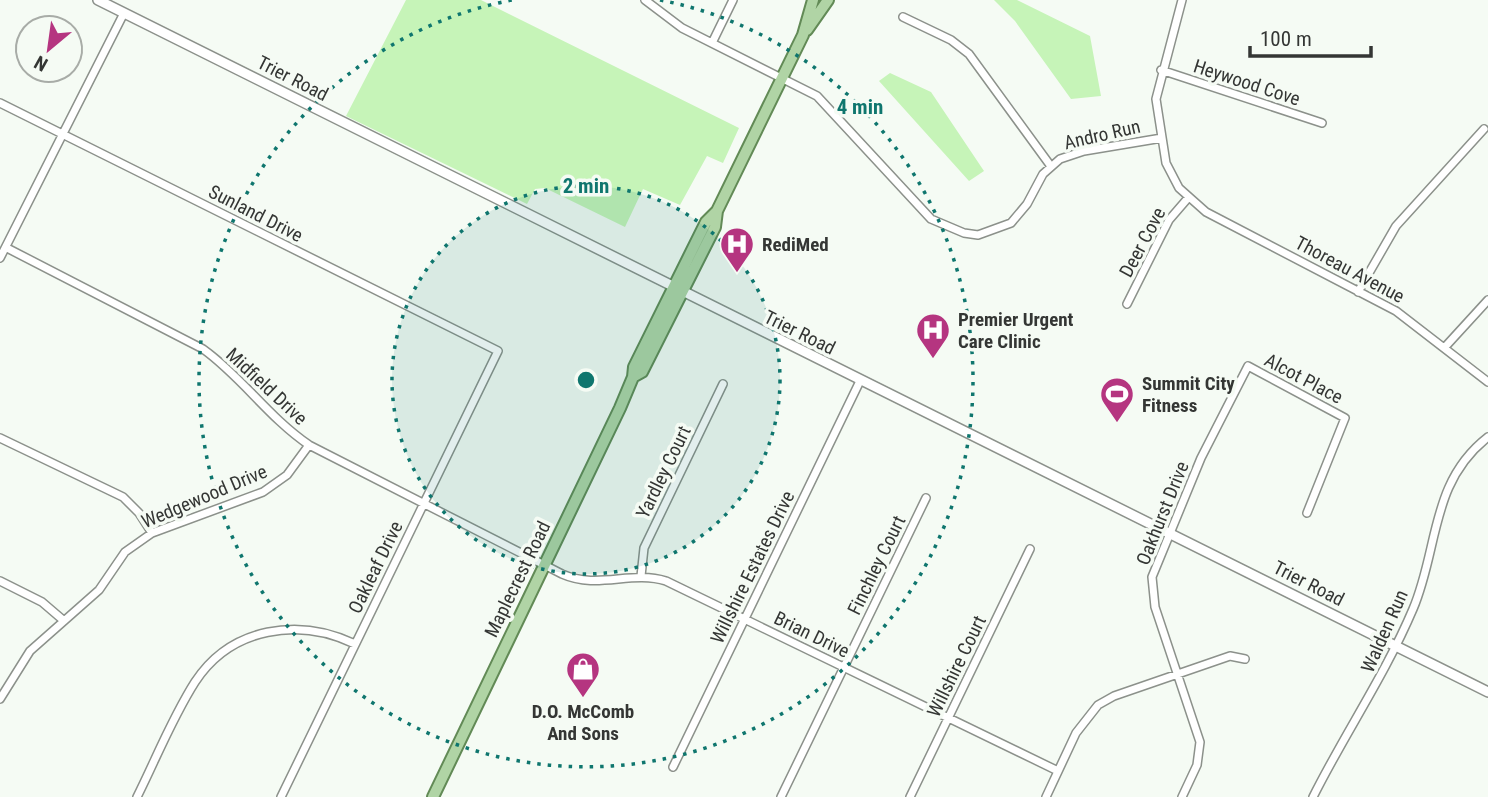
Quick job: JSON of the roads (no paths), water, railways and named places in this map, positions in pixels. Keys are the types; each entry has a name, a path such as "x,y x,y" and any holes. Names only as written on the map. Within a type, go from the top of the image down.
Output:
{"main road":[{"name":"Maplecrest Road","path":"432,797 634,377 642,372 678,290 715,227 717,211 803,35 813,0"},
{"name":"Maplecrest Road","path":"803,35 828,0"}],"street":[{"name":"Trier Road","path":"99,0 1488,692"},
{"path":"645,0 667,18 828,104 931,219 949,229 978,235 1007,226 1021,213 1050,165 969,54 952,41 903,17"},
{"path":"712,43 733,0"},
{"path":"1182,0 1161,70 1156,99 1162,138 1173,178 1188,198"},
{"path":"0,258 124,13"},
{"name":"Heywood Cove","path":"1161,70 1322,123"},
{"name":"Sunland Drive","path":"0,103 498,351"},
{"path":"1359,292 1396,226 1484,129"},
{"name":"Andro Run","path":"1050,165 1084,151 1162,138"},
{"name":"Thoreau Avenue","path":"1188,198 1206,212 1396,311 1488,382"},
{"name":"Deer Cove","path":"1127,304 1169,220 1188,198"},
{"name":"Midfield Drive","path":"7,248 203,349 225,367 275,420 309,445 544,564"},
{"path":"1445,347 1488,299"},
{"name":"Oakleaf Drive","path":"281,797 498,351"},
{"name":"Alcot Place","path":"1248,366 1345,418 1307,513"},
{"name":"Oakhurst Drive","path":"1182,797 1197,765 1200,742 1152,589 1155,569 1201,458 1248,366"},
{"name":"Willshire Estates Drive","path":"673,767 860,381"},
{"name":"Yardley Court","path":"641,576 644,548 723,384"},
{"name":"Walden Run","path":"1313,797 1374,690 1417,600 1448,486 1465,460 1488,437"},
{"path":"0,438 123,497 139,513 152,533"},
{"name":"Wedgewood Drive","path":"0,699 30,651 99,590 125,552 152,533 263,492 287,475 309,445"},
{"name":"Finchley Court","path":"781,797 926,498"},
{"name":"Willshire Court","path":"910,797 1030,549"},
{"name":"Brian Drive","path":"544,564 576,580 588,582 608,582 641,576 666,581 1058,771"},
{"path":"0,581 42,602 63,620"},
{"path":"137,797 194,683 213,661 234,645 259,634 285,629 329,631 355,644"},
{"path":"1046,797 1080,726 1098,705 1178,673 1230,656 1245,659"}],"place":[{"name":"RediMed","path":"737,274"},
{"name":"Premier Urgent Care Clinic","path":"933,360"},
{"name":"Summit City Fitness","path":"1117,424"},
{"name":"D.O. McComb And Sons","path":"583,699"}]}
